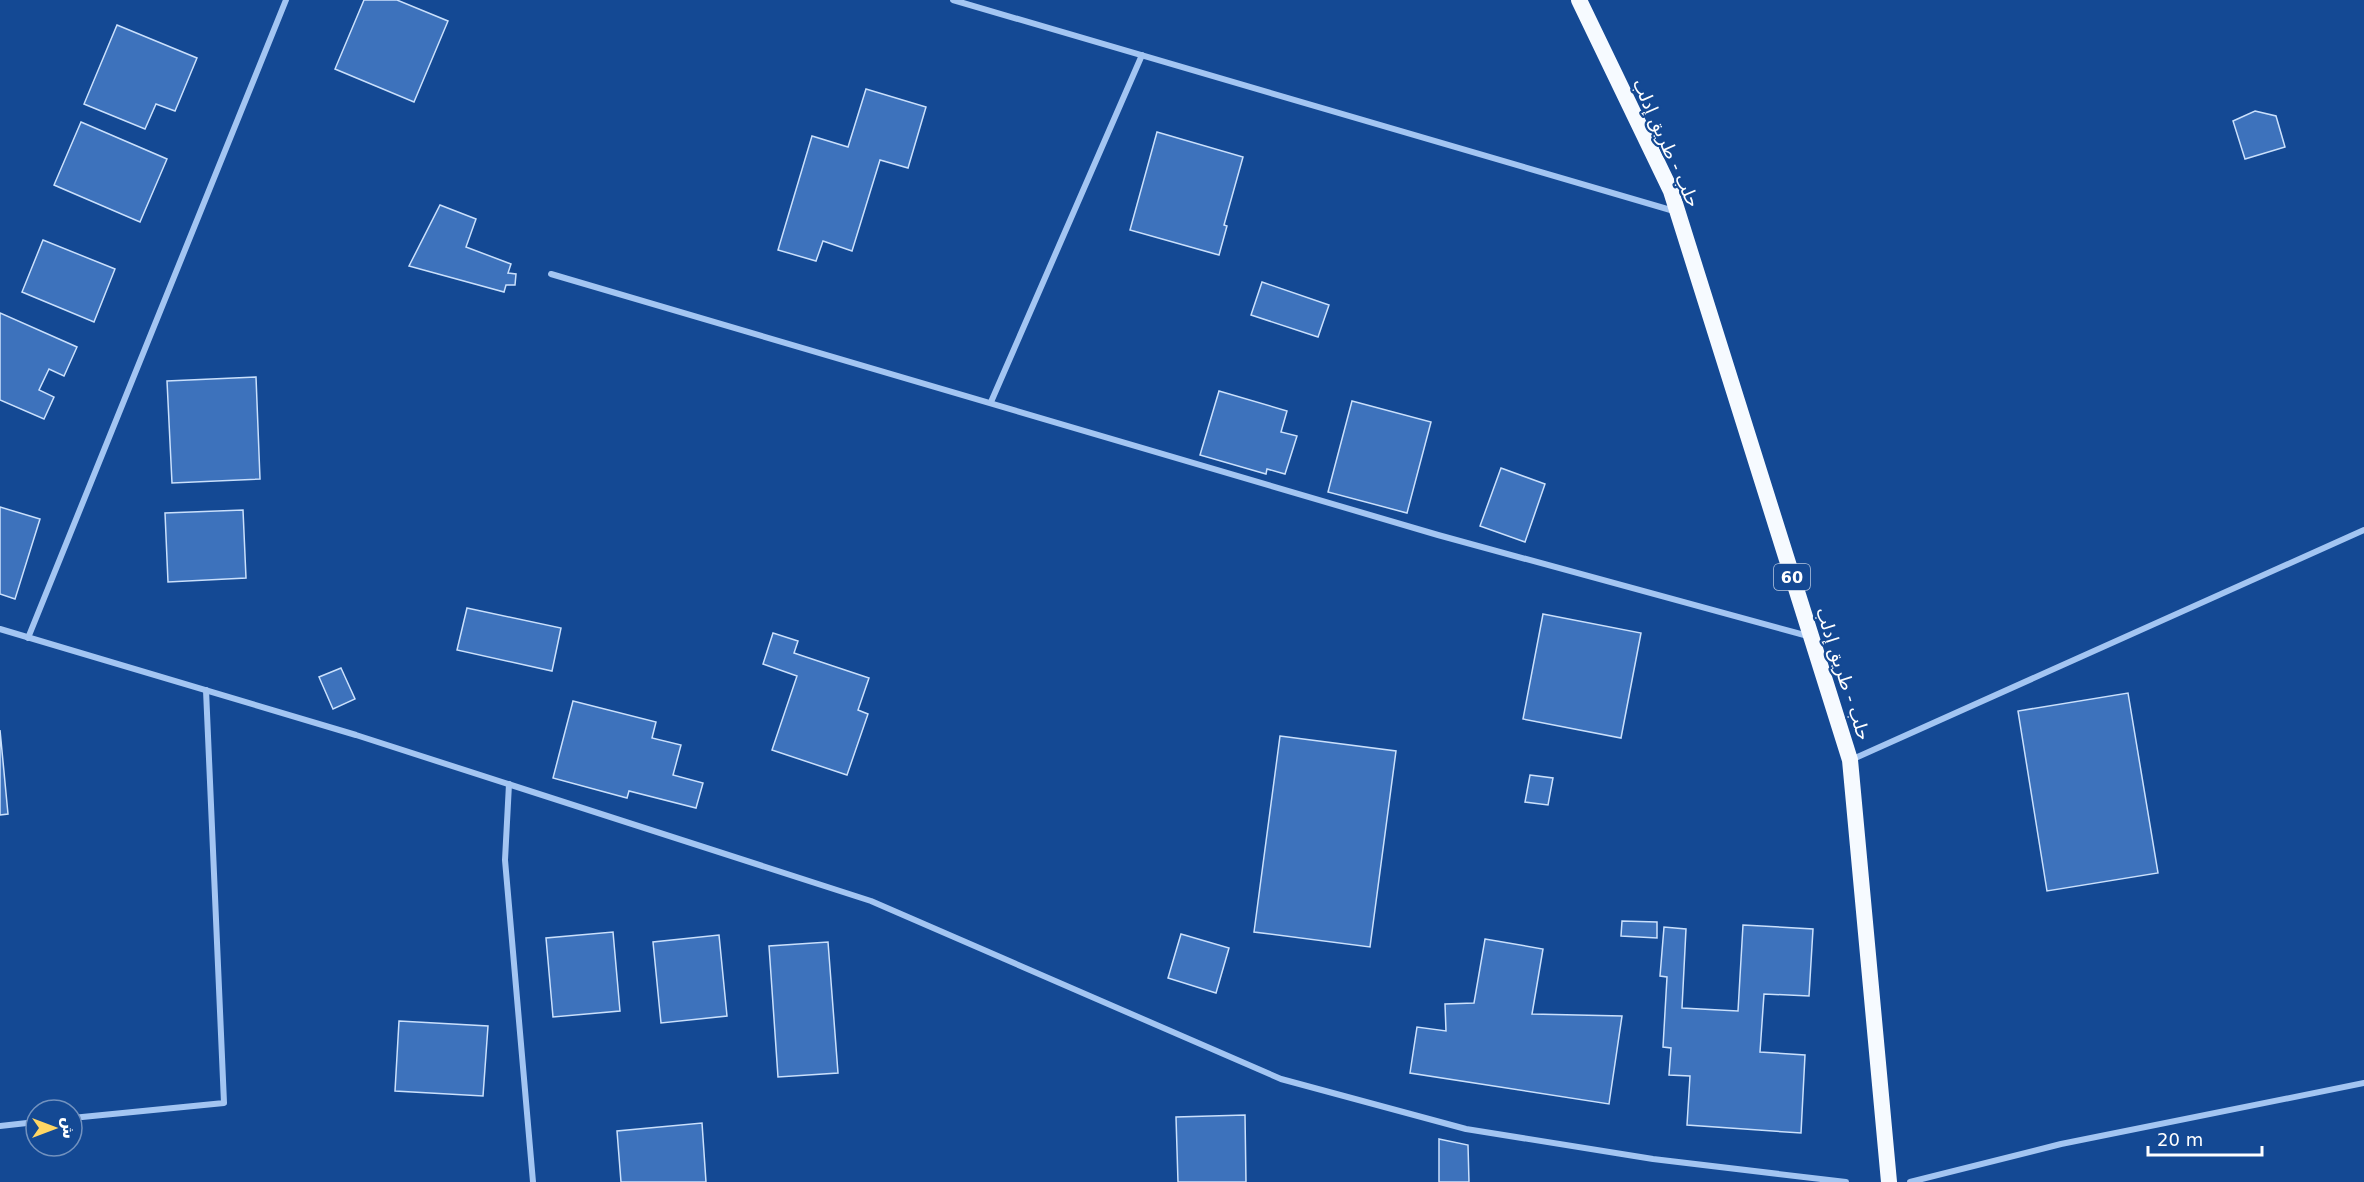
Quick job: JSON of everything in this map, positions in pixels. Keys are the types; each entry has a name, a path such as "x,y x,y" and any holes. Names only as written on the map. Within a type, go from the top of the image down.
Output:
{"highway":[{"name":"حلب - طريق إدلب","path":"1579,0 1671,191 1850,760 1889,1182"}],"street":[{"path":"28,638 286,0"},
{"path":"953,0 1677,212"},
{"path":"991,402 1142,55"},
{"path":"551,274 1438,535 1811,637"},
{"path":"1850,760 2364,530"},
{"path":"0,629 207,690 509,784 871,901 1281,1079 1466,1129 1653,1159 1846,1182"},
{"path":"84,1118 224,1103 207,690"},
{"path":"509,784 505,860 533,1182"},
{"path":"1910,1182 2061,1144 2364,1083"},
{"path":"0,1126 24,1123"}],"building":[{"path":"364,0 397,0 448,21 414,102 335,69"},
{"path":"117,25 197,58 175,111 156,104 145,129 84,104"},
{"path":"866,89 926,107 908,168 880,160 852,251 823,241 816,261 778,250 812,136 848,147"},
{"path":"2255,111 2276,116 2285,147 2245,159 2233,121"},
{"path":"81,122 167,159 140,222 54,185"},
{"path":"1157,132 1243,157 1224,225 1227,226 1219,255 1130,230"},
{"path":"440,205 476,219 466,247 511,264 508,273 516,274 515,285 506,285 504,292 409,266"},
{"path":"43,240 115,269 94,322 22,292"},
{"path":"1262,282 1329,305 1318,337 1251,315"},
{"path":"0,313 77,347 64,376 49,369 39,390 54,397 44,419 0,400"},
{"path":"256,377 260,479 172,483 167,381"},
{"path":"1219,391 1287,411 1281,432 1297,436 1285,474 1267,469 1266,474 1200,455"},
{"path":"1352,401 1431,422 1407,513 1328,492"},
{"path":"1501,468 1545,484 1525,542 1480,526"},
{"path":"0,507 40,519 15,599 0,594"},
{"path":"243,510 246,578 168,582 165,513"},
{"path":"467,608 561,628 552,671 457,650"},
{"path":"1543,614 1641,633 1621,738 1523,719"},
{"path":"773,633 798,641 794,653 869,678 858,710 868,714 847,775 772,750 797,676 763,664"},
{"path":"341,668 355,699 333,709 319,677"},
{"path":"2128,693 2158,873 2047,891 2018,711"},
{"path":"573,701 656,722 652,738 681,745 673,775 703,783 696,808 629,791 627,798 553,778"},
{"path":"0,730 8,814 0,815"},
{"path":"1280,736 1396,751 1370,947 1254,932"},
{"path":"1530,775 1553,778 1548,805 1525,802"},
{"path":"1622,921 1657,922 1657,938 1621,936"},
{"path":"1743,925 1813,929 1809,996 1764,994 1760,1052 1805,1055 1801,1133 1687,1125 1690,1076 1669,1075 1671,1048 1663,1047 1667,977 1660,976 1664,927 1686,929 1682,1008 1738,1011"},
{"path":"613,932 620,1011 553,1017 546,938"},
{"path":"1181,934 1229,948 1216,993 1168,978"},
{"path":"719,935 727,1016 661,1023 653,942"},
{"path":"1485,939 1543,949 1532,1014 1622,1016 1609,1104 1410,1073 1417,1027 1446,1031 1445,1004 1474,1003"},
{"path":"828,942 838,1073 778,1077 769,946"},
{"path":"399,1021 488,1026 483,1096 395,1091"},
{"path":"1245,1115 1246,1182 1178,1182 1176,1117"},
{"path":"702,1123 706,1182 621,1182 617,1131"},
{"path":"1439,1139 1468,1145 1469,1182 1439,1182"}]}
